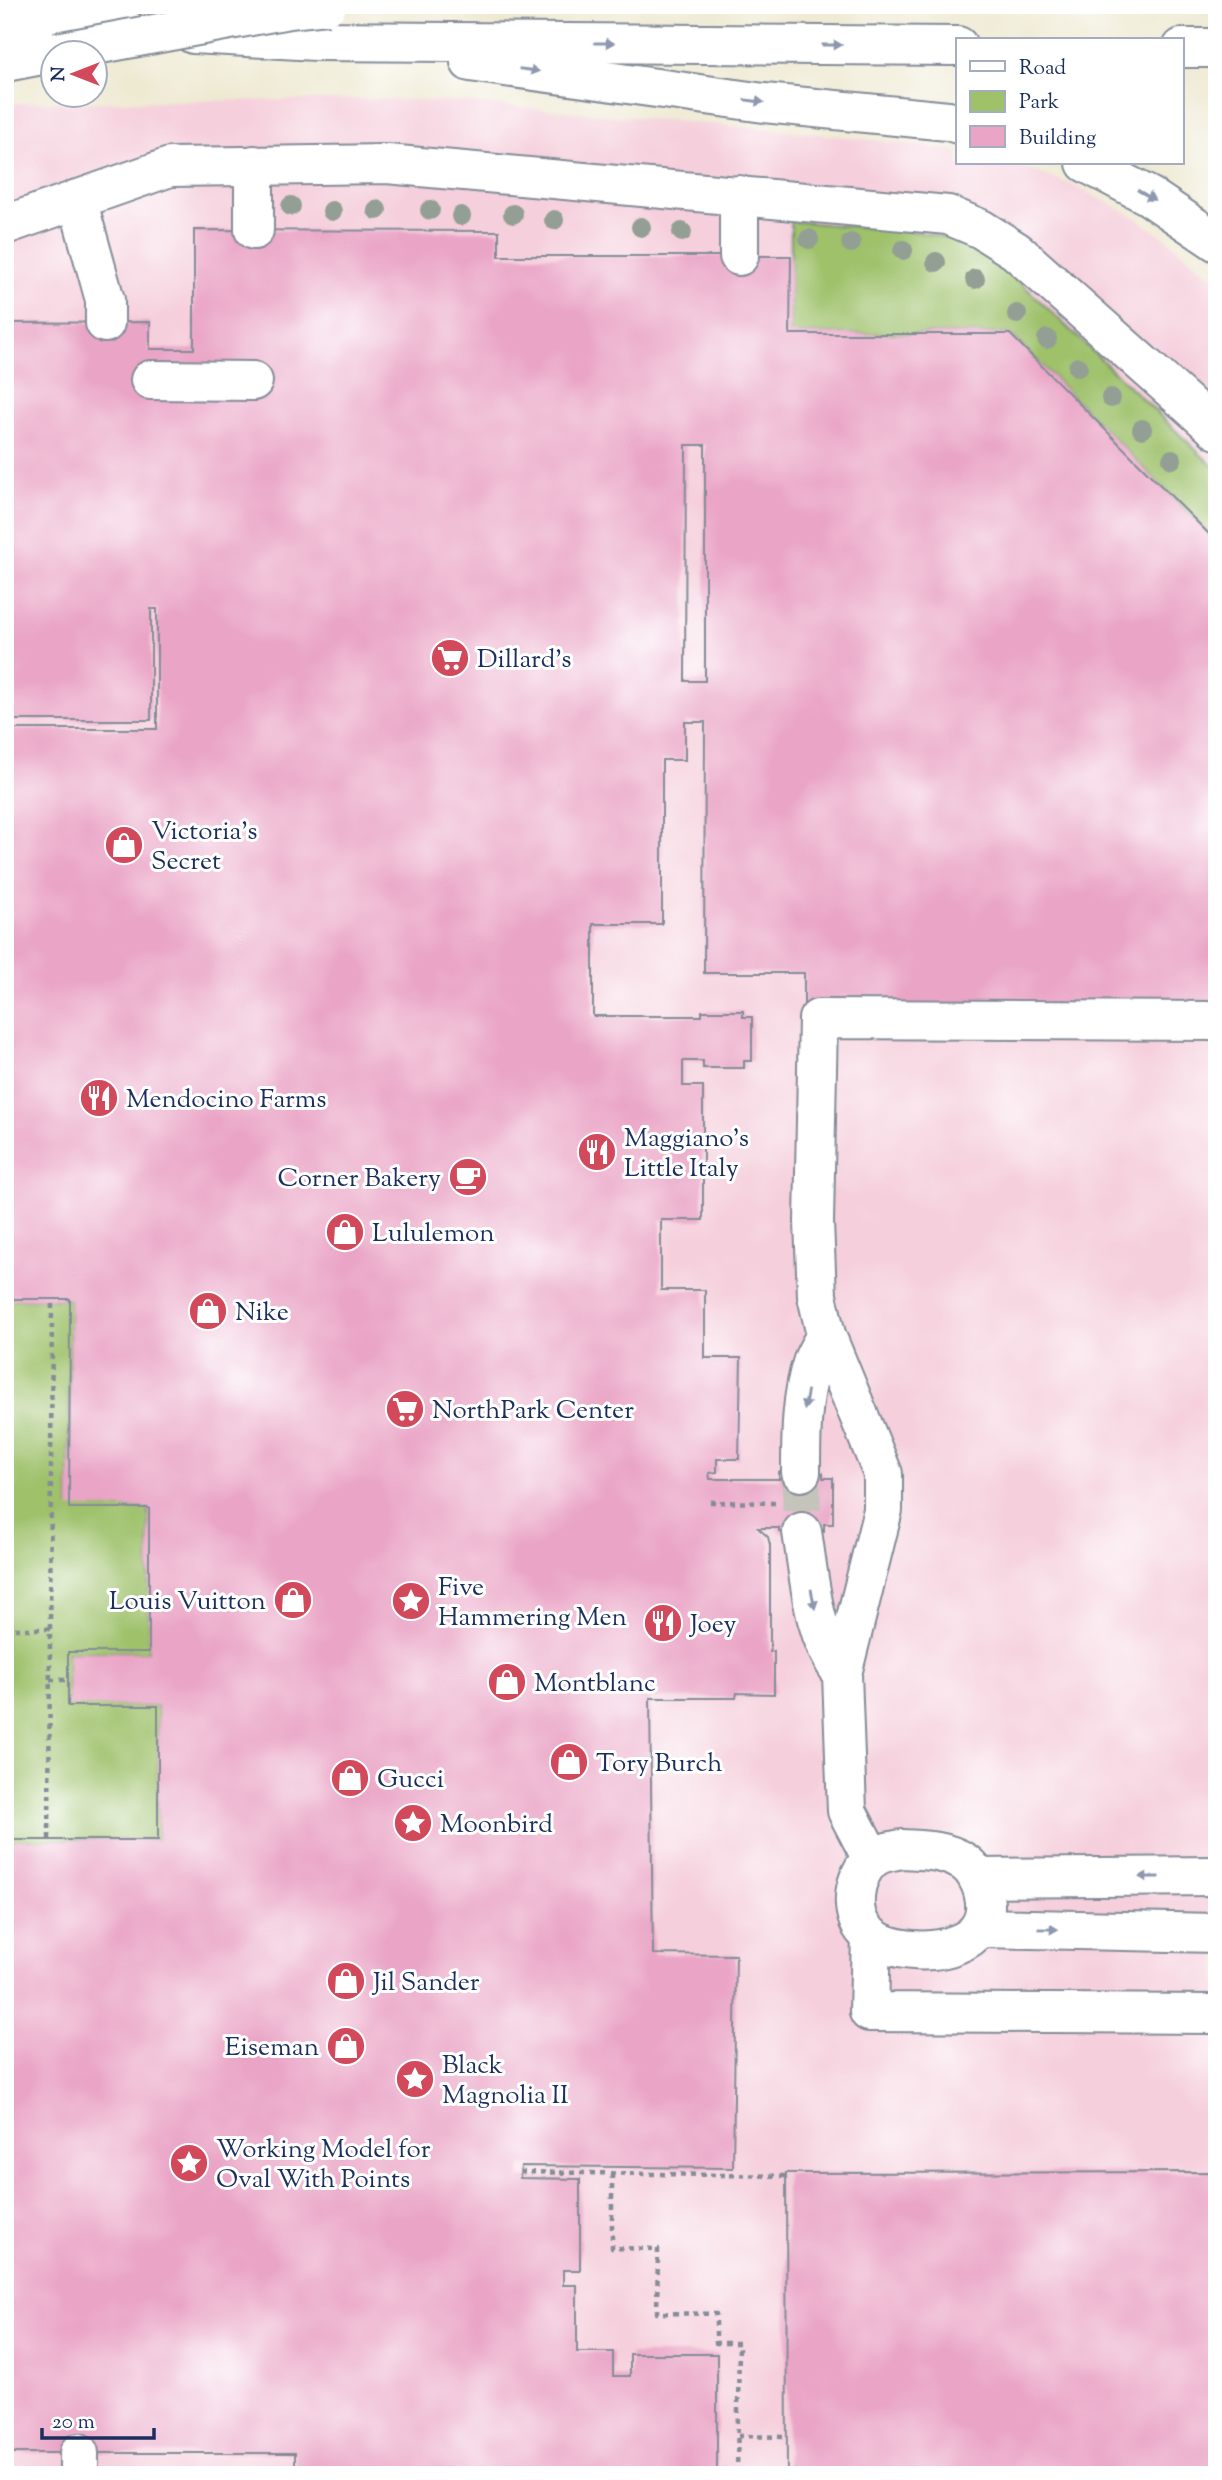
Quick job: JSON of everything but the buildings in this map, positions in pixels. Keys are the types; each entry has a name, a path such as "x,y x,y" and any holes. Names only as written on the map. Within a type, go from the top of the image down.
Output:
{"main road":[{"path":"108,43 289,9 321,23 764,103 956,123"},
{"path":"5,25 321,23 956,46"},
{"path":"1184,48 1217,48"},
{"path":"5,62 38,56"},
{"path":"5,225 170,167 254,165 387,164 948,215 981,229 1016,251 1217,430"},
{"path":"1088,164 1149,196 1217,242"},
{"path":"254,165 254,230"},
{"path":"739,195 739,256"},
{"path":"77,199 106,300 106,323"},
{"path":"150,380 253,381"},
{"path":"872,1859 847,1811 842,1674 883,1510 883,1474 826,1335 817,1296 814,1222 818,1018 1217,1021"},
{"path":"826,1335 813,1360 805,1399 795,1502 820,1631 828,1655 842,1674"},
{"path":"902,1849 938,1851 967,1863 979,1878 985,1910 980,1928 965,1941 950,1947 928,1951 905,1949 871,1936 864,1931 856,1916 855,1894 859,1877 872,1859 882,1853 902,1849"},
{"path":"979,1878 1217,1876"},
{"path":"980,1928 1217,1933"},
{"path":"871,1936 869,2012 1217,2014"}],"path":[{"path":"49,1840 52,1299"},
{"path":"710,1502 795,1502"},
{"path":"5,1629 50,1629"},
{"path":"50,1680 68,1680"},
{"path":"520,2172 786,2176"},
{"path":"612,2174 612,2248 658,2249 657,2313 716,2314 716,2343 739,2343 737,2475"},
{"path":"738,2436 788,2437"}],"shaded area":[{"path":"378,99 463,102 801,132 924,146 956,152 956,164 1012,164 1071,184 1130,214 1171,242 1217,281 1217,2475 5,2475 5,103 38,103 38,108 108,108 108,102"}],"green space":[{"path":"791,221 919,232 955,240 986,254 1017,279 1217,470 1217,542 1010,334 790,334"},
{"path":"5,1299 70,1299 69,1507 149,1508 149,1652 68,1652 68,1705 158,1706 158,1840 5,1840"}],"tunnel":[{"path":"801,1472 802,1532"}],"place":[{"name":"Dillard's","path":"450,658"},
{"name":"Victoria's Secret","path":"124,845"},
{"name":"Mendocino Farms","path":"99,1098"},
{"name":"Maggiano's Little Italy","path":"597,1152"},
{"name":"Corner Bakery","path":"468,1177"},
{"name":"Lululemon","path":"345,1232"},
{"name":"Nike","path":"208,1311"},
{"name":"NorthPark Center","path":"405,1409"},
{"name":"Louis Vuitton","path":"293,1600"},
{"name":"Five Hammering Men","path":"411,1601"},
{"name":"Joey","path":"663,1623"},
{"name":"Montblanc","path":"507,1682"},
{"name":"Tory Burch","path":"569,1762"},
{"name":"Gucci","path":"350,1778"},
{"name":"Moonbird","path":"413,1823"},
{"name":"Jil Sander","path":"346,1981"},
{"name":"Eiseman","path":"346,2046"},
{"name":"Black Magnolia II","path":"415,2079"},
{"name":"Working Model for Oval With Points","path":"189,2163"}]}
